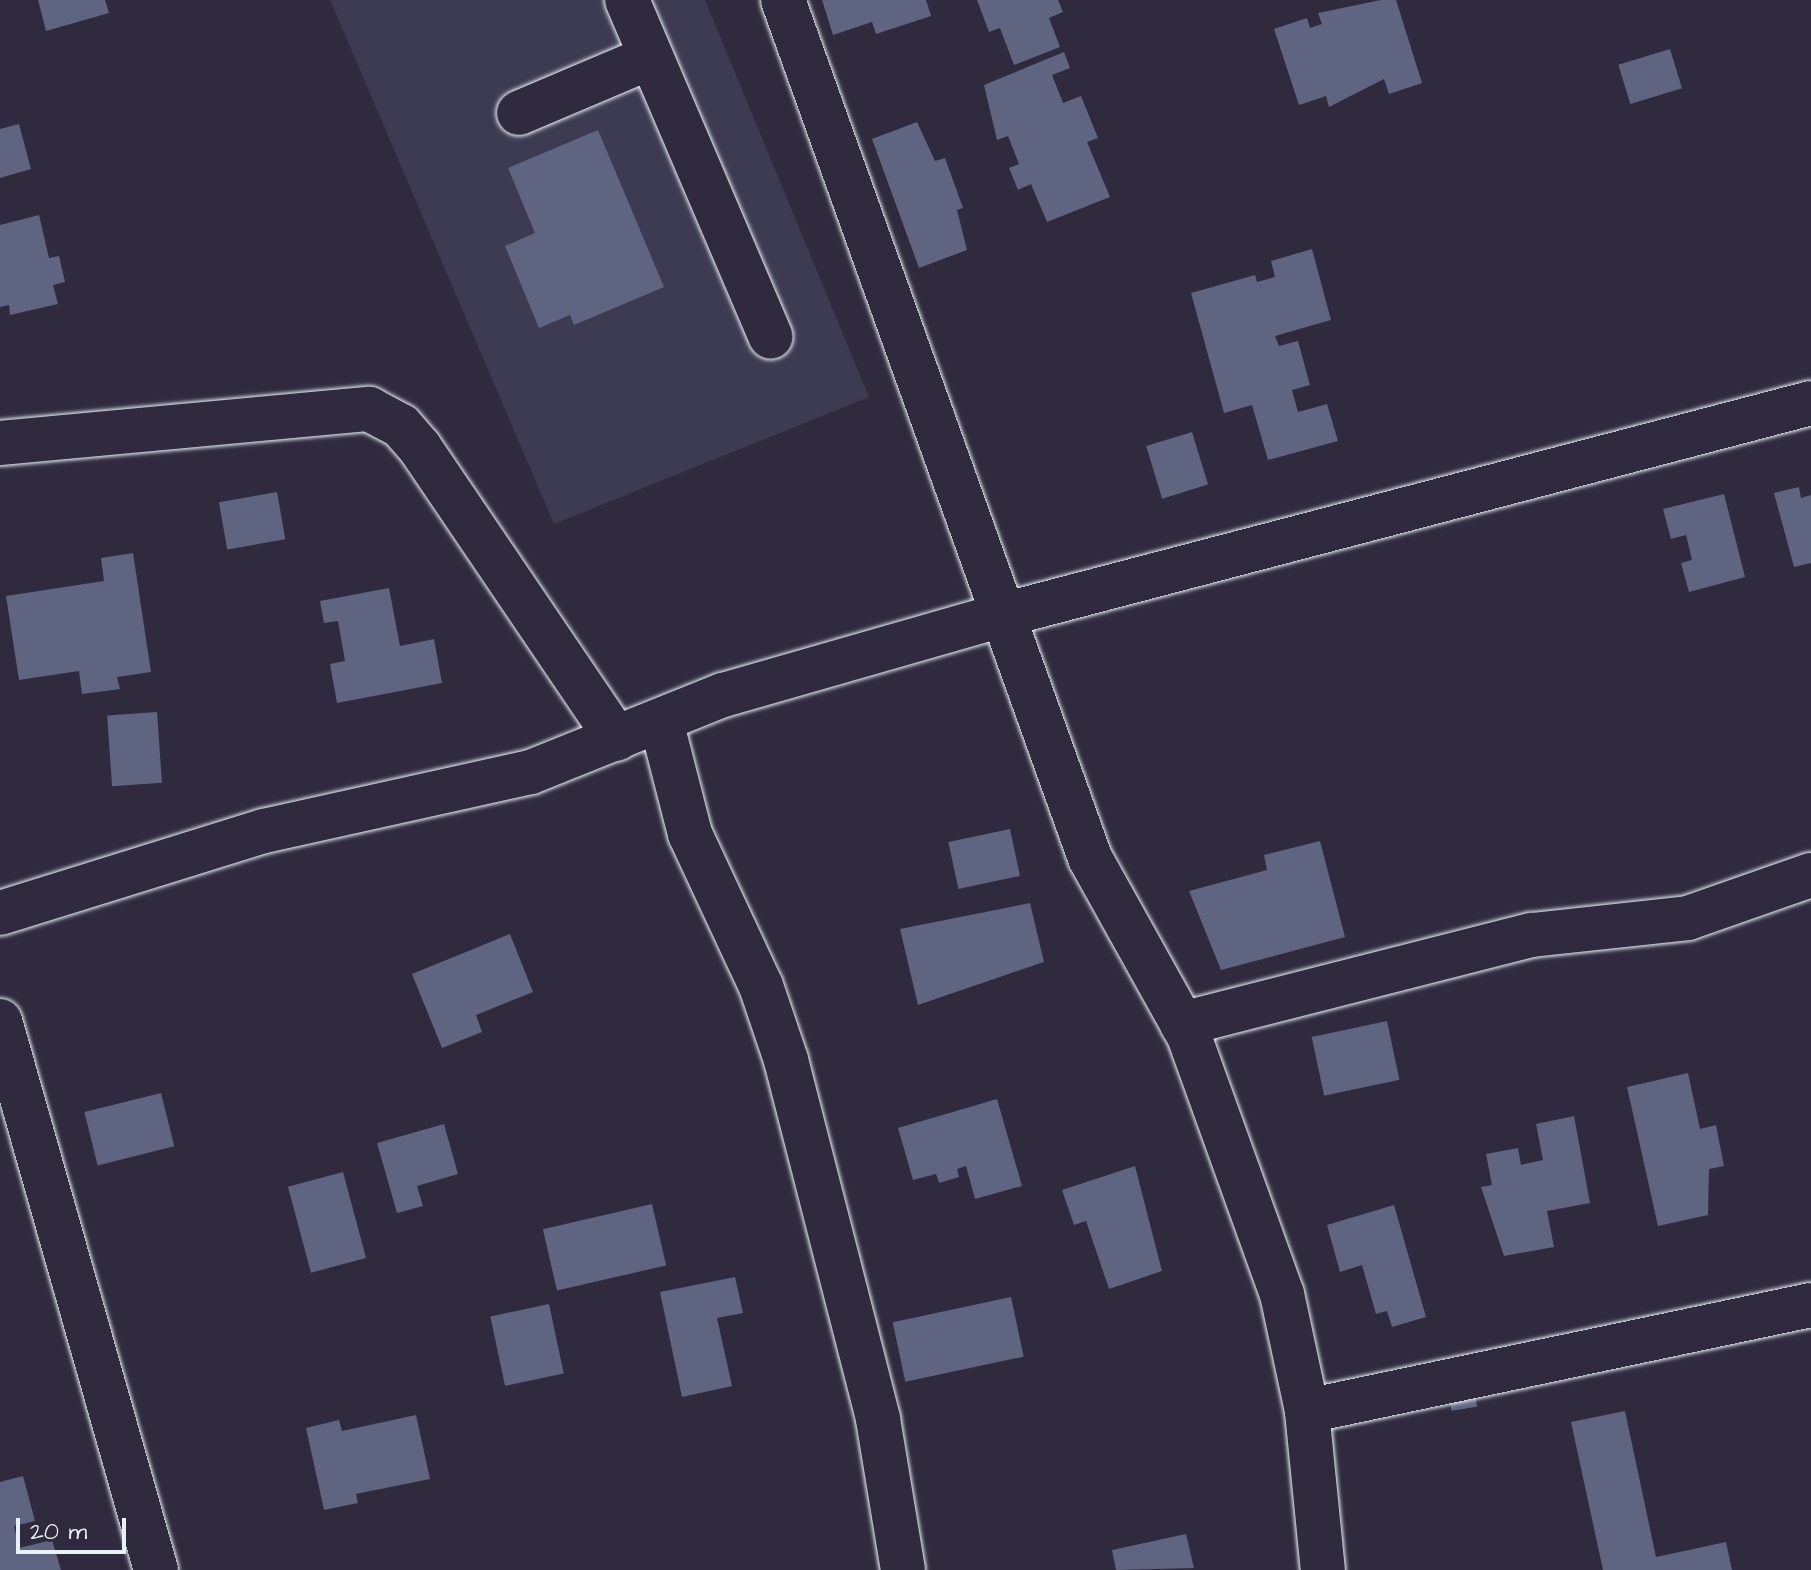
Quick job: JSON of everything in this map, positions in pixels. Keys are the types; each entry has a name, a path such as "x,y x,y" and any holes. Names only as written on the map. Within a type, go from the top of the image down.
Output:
{"street":[{"path":"627,0 771,337"},
{"path":"783,0 912,353 999,616 1090,858 1182,1024 1282,1294 1307,1411 1323,1570"},
{"path":"519,113 651,57"},
{"path":"0,913 264,831 531,772 723,695 999,616 1811,403"},
{"path":"0,443 369,409 401,426 420,448 617,739"},
{"path":"661,721 690,834 761,986 786,1060 878,1419 903,1570"},
{"path":"1182,1024 1532,935 1688,918 1811,875"},
{"path":"0,1021 156,1570"},
{"path":"1307,1411 1811,1305"}],"shaded area":[{"path":"330,0 705,0 869,397 554,524"}],"building":[{"path":"38,0 105,0 109,13 46,31"},
{"path":"822,0 926,0 931,16 876,34 872,22 833,35"},
{"path":"977,0 1058,0 1063,12 1049,18 1060,47 1014,65 1000,28 989,32"},
{"path":"1381,0 1396,0 1422,83 1389,94 1384,79 1329,107 1326,96 1299,105 1274,29 1307,18 1310,28 1322,24 1318,13"},
{"path":"1670,49 1682,88 1630,104 1618,65"},
{"path":"1064,52 1070,68 1052,75 1063,103 1081,96 1098,138 1087,142 1110,197 1047,222 1031,184 1018,190 1009,168 1019,164 1008,136 997,140 984,85"},
{"path":"917,122 935,161 945,158 963,208 957,210 967,250 919,268 872,139"},
{"path":"19,124 31,169 0,178 0,129"},
{"path":"598,130 664,287 574,325 570,315 539,328 505,246 535,233 508,168"},
{"path":"39,215 49,258 59,256 65,282 53,285 58,304 10,315 9,305 0,307 0,225"},
{"path":"1312,249 1331,320 1275,336 1279,346 1298,341 1310,385 1292,390 1298,412 1327,404 1338,441 1268,460 1252,405 1224,413 1191,293 1255,275 1257,282 1275,277 1271,261"},
{"path":"1192,432 1208,485 1162,499 1146,446"},
{"path":"1799,487 1801,498 1811,495 1811,563 1794,567 1774,493"},
{"path":"277,492 285,539 227,550 219,502"},
{"path":"1724,494 1745,577 1689,592 1681,563 1692,560 1686,535 1671,539 1663,509"},
{"path":"133,553 151,672 117,677 120,689 82,694 79,671 19,680 6,596 104,581 101,558"},
{"path":"389,588 400,646 434,639 442,683 337,703 330,664 345,661 338,621 324,623 320,601"},
{"path":"157,712 162,783 112,786 107,715"},
{"path":"1010,829 1020,876 958,889 948,842"},
{"path":"1320,841 1345,937 1221,970 1189,891 1267,870 1264,855"},
{"path":"1030,903 1044,962 918,1005 900,929"},
{"path":"510,934 533,992 476,1015 482,1032 442,1048 412,974"},
{"path":"1387,1021 1399,1080 1324,1096 1312,1037"},
{"path":"1688,1073 1700,1129 1716,1125 1724,1166 1709,1169 1708,1215 1658,1226 1627,1087"},
{"path":"161,1093 174,1146 98,1165 84,1112"},
{"path":"997,1099 1022,1186 975,1199 966,1166 957,1169 959,1177 939,1183 936,1174 913,1180 898,1128"},
{"path":"1574,1116 1590,1203 1547,1211 1554,1247 1504,1256 1481,1187 1492,1185 1486,1154 1518,1148 1521,1165 1543,1160 1536,1124"},
{"path":"444,1124 458,1174 417,1186 423,1206 397,1213 377,1143"},
{"path":"1135,1166 1162,1271 1109,1289 1086,1221 1074,1225 1062,1190"},
{"path":"343,1172 366,1258 311,1273 288,1187"},
{"path":"652,1204 666,1265 557,1291 543,1229"},
{"path":"1394,1205 1426,1317 1392,1327 1387,1311 1376,1314 1362,1265 1340,1272 1327,1225"},
{"path":"735,1277 743,1313 717,1318 732,1386 682,1397 660,1292"},
{"path":"1011,1297 1024,1357 905,1382 893,1322"},
{"path":"549,1304 564,1373 505,1386 490,1316"},
{"path":"1474,1387 1477,1407 1451,1411 1448,1391"},
{"path":"1625,1411 1656,1557 1726,1542 1732,1570 1603,1570 1571,1422"},
{"path":"416,1415 430,1479 356,1494 358,1503 324,1510 306,1428 339,1420 342,1431"},
{"path":"23,1476 35,1521 14,1526 19,1548 52,1540 61,1570 0,1570 0,1482"},
{"path":"1186,1534 1194,1568 1116,1570 1112,1550"}]}
